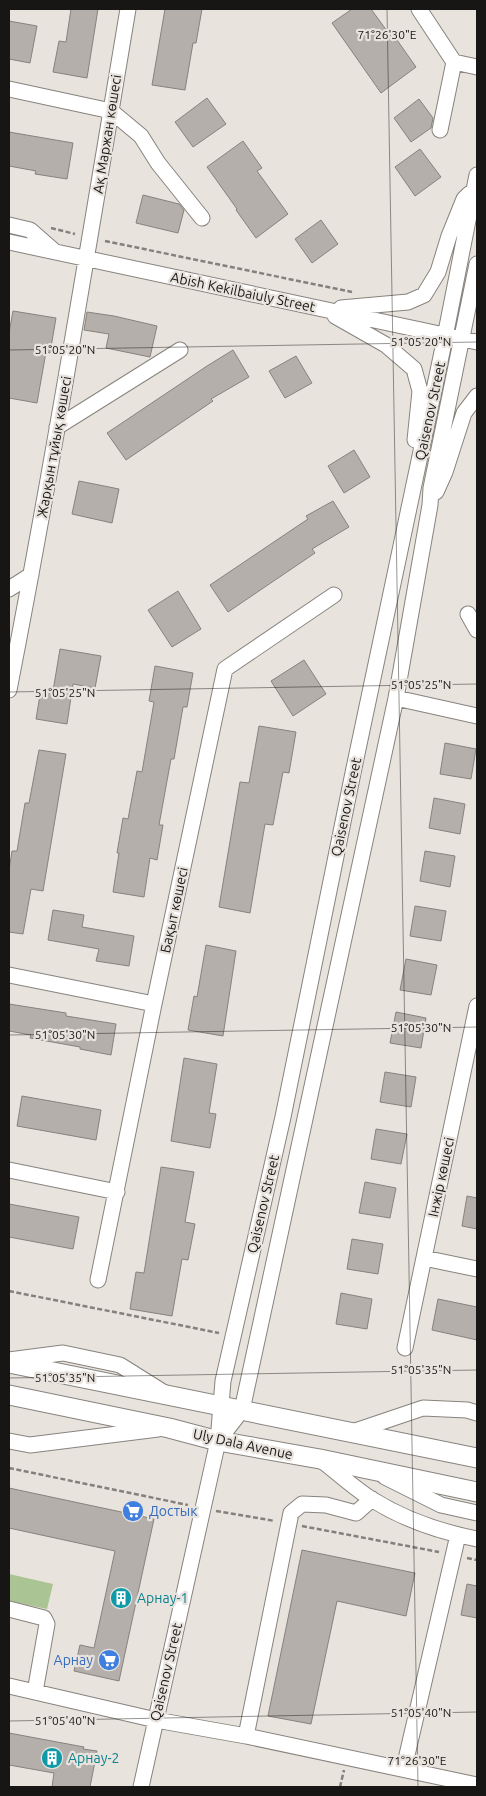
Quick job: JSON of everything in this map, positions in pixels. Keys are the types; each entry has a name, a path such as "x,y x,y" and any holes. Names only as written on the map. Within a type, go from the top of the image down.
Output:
{"main road":[{"path":"9,1361 477,1458"},
{"name":"Uly Dala Avenue","path":"9,1395 169,1428 218,1441 320,1459 477,1492"}],"street":[{"name":"Ақ Маржан көшесі","path":"87,259 128,9"},
{"path":"419,9 454,62 477,67"},
{"path":"440,130 454,62"},
{"path":"9,89 111,111 141,136 158,163 202,218"},
{"name":"Qaisenov Street","path":"141,1787 218,1441 223,1381 283,1116 477,175"},
{"path":"323,310 408,302 424,296 438,272 449,236 464,199 474,190"},
{"path":"9,225 30,230 55,252"},
{"name":"Abish Kekilbaiuly Street","path":"9,242 477,342"},
{"name":"Жарқын тұйық көшесі","path":"9,690 87,259"},
{"name":"Qaisenov Street","path":"218,1441 242,1410 396,698 430,505 431,488 477,264"},
{"path":"323,310 386,346 414,369 420,391 413,492"},
{"path":"57,428 180,350"},
{"path":"430,505 445,472 464,413 477,396"},
{"path":"9,589 31,576"},
{"name":"Бақыт көшесі","path":"98,1280 225,669 334,595"},
{"path":"468,614 477,630"},
{"path":"396,698 477,716"},
{"path":"9,974 154,1004"},
{"name":"Інжір көшесі","path":"405,1348 477,1006"},
{"path":"9,1170 117,1192"},
{"path":"424,1258 477,1269"},
{"path":"352,1432 423,1408 467,1410 477,1413"},
{"path":"9,1441 30,1445 169,1428"},
{"path":"320,1459 372,1499 407,1519 477,1539"},
{"path":"370,1470 441,1505 477,1513"},
{"path":"246,1736 291,1513 302,1504 326,1505 356,1513 372,1499"},
{"path":"404,1768 458,1535"},
{"path":"9,1609 44,1618 47,1624 35,1692"},
{"path":"9,1686 156,1720 246,1736 477,1785"}],"path":[{"path":"47,227 90,238 352,292"},
{"path":"9,1291 233,1336"},
{"path":"9,1468 203,1508 477,1560"}],"green space":[{"path":"9,1574 53,1584 47,1609 9,1601"}],"building":[{"path":"71,9 98,9 87,78 53,72 59,41 66,42"},
{"path":"165,9 202,9 196,43 193,43 185,90 152,85"},
{"path":"352,9 371,9 395,42 397,40 416,67 381,93 332,23"},
{"path":"9,21 37,26 30,63 9,59"},
{"path":"207,98 226,124 193,147 175,122"},
{"path":"419,99 433,118 431,128 411,142 394,118"},
{"path":"9,132 73,143 67,179 35,174 36,171 9,166"},
{"path":"243,141 262,168 257,171 288,214 256,238 207,167"},
{"path":"420,149 441,177 415,196 395,167"},
{"path":"143,195 179,204 184,210 178,233 136,223"},
{"path":"321,220 338,244 312,263 295,239"},
{"path":"13,311 56,318 50,353 46,352 37,403 9,398 9,333"},
{"path":"87,312 157,326 150,357 106,348 109,334 84,330"},
{"path":"233,350 249,377 211,399 213,401 126,460 107,433"},
{"path":"296,356 312,383 285,398 269,371"},
{"path":"354,450 370,477 344,493 328,466"},
{"path":"79,481 119,489 112,523 72,514"},
{"path":"333,501 349,527 312,549 315,553 228,612 210,585 308,519 306,516"},
{"path":"178,591 201,629 172,647 148,610"},
{"path":"60,649 101,656 95,688 73,684 67,724 36,719 41,689 53,691"},
{"path":"304,660 326,694 293,716 271,681"},
{"path":"155,666 193,673 187,707 183,707 174,759 171,759 159,825 163,825 157,860 150,858 144,897 113,892 123,818 128,819 137,771 142,772 154,702 149,701"},
{"path":"259,726 296,732 289,773 283,772 273,825 265,824 250,913 219,907 240,782 249,783"},
{"path":"445,743 476,749 471,779 440,774"},
{"path":"39,750 66,754 43,891 31,889 23,934 9,932 9,870 12,851 17,851 25,803 29,803"},
{"path":"434,798 465,804 460,834 429,828"},
{"path":"425,851 455,856 450,887 420,881"},
{"path":"415,906 446,911 441,941 410,936"},
{"path":"53,910 84,915 82,927 134,936 129,966 96,961 99,949 48,940"},
{"path":"206,945 236,951 223,1036 188,1030 194,996 197,997"},
{"path":"406,959 437,965 431,995 400,990"},
{"path":"9,1004 66,1013 66,1016 116,1024 111,1055 30,1038 31,1035 9,1031"},
{"path":"396,1012 426,1018 421,1048 390,1043"},
{"path":"184,1058 217,1064 209,1113 216,1114 210,1148 171,1141"},
{"path":"385,1072 416,1077 411,1107 380,1102"},
{"path":"22,1096 101,1110 96,1140 17,1126"},
{"path":"376,1129 407,1134 401,1164 371,1159"},
{"path":"161,1167 194,1172 185,1222 195,1224 188,1260 182,1259 172,1316 130,1309 136,1272 144,1273"},
{"path":"365,1182 396,1188 390,1218 359,1213"},
{"path":"467,1196 477,1198 477,1229 462,1226"},
{"path":"9,1204 79,1217 73,1249 9,1237"},
{"path":"352,1239 383,1244 378,1274 347,1269"},
{"path":"341,1293 372,1299 367,1329 336,1324"},
{"path":"438,1299 477,1307 477,1340 432,1330"},
{"name":"Арнау-1","path":"9,1488 154,1519 119,1681 74,1671 80,1645 94,1648 115,1551 9,1528"},
{"path":"302,1550 415,1573 406,1616 337,1601 311,1724 268,1716"},
{"path":"467,1584 477,1586 477,1618 461,1615"},
{"name":"Арнау-2","path":"9,1733 97,1751 90,1787 52,1787 54,1773 9,1765"}],"place":[{"name":"Достык","path":"133,1511"},
{"name":"Арнау-1","path":"121,1598"},
{"name":"Арнау","path":"109,1660"},
{"name":"Арнау-2","path":"52,1758"}]}
